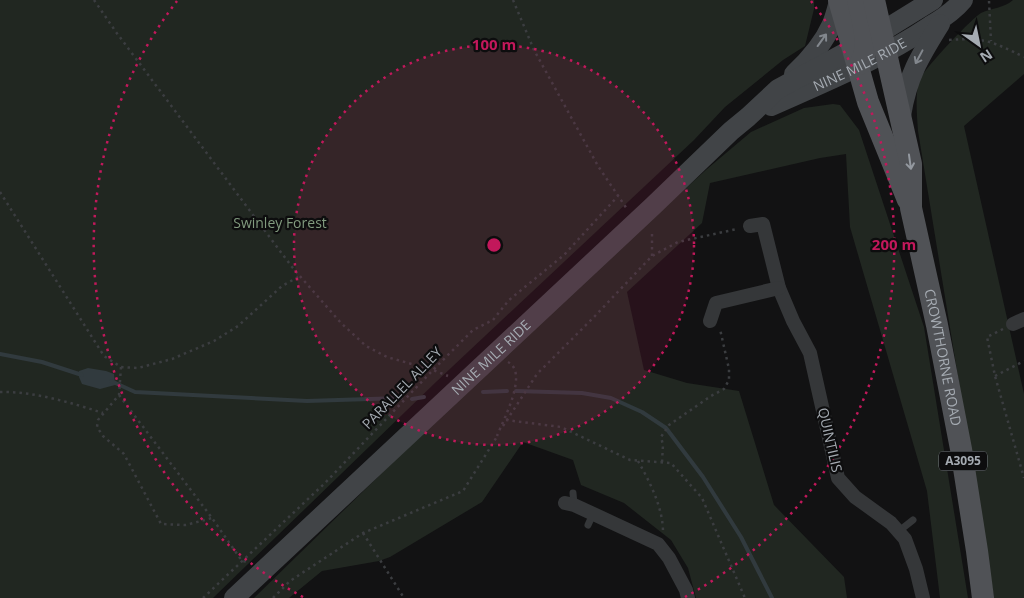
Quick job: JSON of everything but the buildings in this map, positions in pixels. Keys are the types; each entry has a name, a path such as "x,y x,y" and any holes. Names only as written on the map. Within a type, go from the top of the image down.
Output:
{"main road":[{"name":"A3095","path":"845,0 869,50"},
{"path":"778,89 808,60 833,23 845,0"},
{"name":"A3095","path":"869,50 874,0"},
{"name":"NINE MILE RIDE","path":"748,117 869,50 933,0"},
{"name":"NINE MILE RIDE","path":"234,598 778,89 869,50 920,34 957,8 963,0"},
{"path":"901,117 908,85 918,60 946,16"},
{"name":"CROWTHORNE ROAD","path":"869,50 901,117 911,164 911,208"},
{"name":"CROWTHORNE ROAD","path":"869,50 876,124 911,208 937,325 962,457 983,598"}],"street":[{"name":"QUINTILIS","path":"750,226 762,224 779,288 793,321 810,353 838,478 855,497 881,514 899,531 905,540 916,569 923,598"},
{"path":"710,322 716,304 779,288"},
{"path":"571,500 591,519 658,544 669,558 686,590 688,598"}],"lane":[{"path":"899,531 912,520"}],"path":[{"path":"94,0 300,276 341,323 366,346 387,357 433,370 463,383"},
{"name":"PARALLEL ALLEY","path":"203,598 325,483 473,330 494,320 509,300 564,256 618,196 598,166 534,50 513,0"},
{"path":"989,1 991,41"},
{"path":"945,38 949,40 973,38 991,41 1024,57"},
{"path":"0,192 104,356 121,367 138,368 172,359 214,341 238,326 282,286 300,276"},
{"path":"652,225 652,256"},
{"path":"273,598 290,581 363,533 464,491 506,420 537,374 652,256 678,242 750,226"},
{"path":"662,462 663,445 661,437 664,431 669,425 724,389 729,380 730,369 720,328 710,322"},
{"path":"1019,322 987,337 995,376 1024,478"},
{"path":"497,436 516,386 516,370 511,363 505,361"},
{"path":"995,376 1024,361"},
{"path":"121,367 119,394 98,420 97,427 103,436 124,454 161,524 186,525 212,518"},
{"path":"0,392 15,392 81,406 104,414"},
{"path":"119,394 242,561"},
{"path":"506,420 560,427 630,460 671,463 702,498 745,598"},
{"path":"638,461 648,479 662,517 663,531 658,544"},
{"path":"363,533 404,598"}],"green space":[{"name":"Swinley Forest","path":"0,0 814,0 814,9 805,46 783,60 725,107 694,140 436,382 213,598 0,598"},
{"path":"1013,0 1024,0 1024,74 964,126 1024,394 1024,598 994,598 918,131 917,99 919,81 937,56 975,17"},
{"path":"833,104 840,105 859,130 924,327 968,598 940,598 927,491 850,227 846,154 820,158 710,183 702,223 627,292 644,370 687,383 739,391 774,505 844,577 847,598 696,598 688,568 671,540 624,503 581,485 573,460 523,442 482,502 390,557 379,561 322,571 289,598 254,598 428,428 707,169 751,132 804,108"}],"shaded area":[{"path":"88,368 114,374 115,385 100,389 82,384 79,371"}],"waterway":[{"path":"0,354 42,362 82,375"},
{"path":"111,381 135,392 307,401 401,398"},
{"path":"483,392 507,391"},
{"path":"516,391 582,393 611,398 642,412 666,428 703,477 741,537 772,598"},
{"path":"412,399 424,397"}]}
